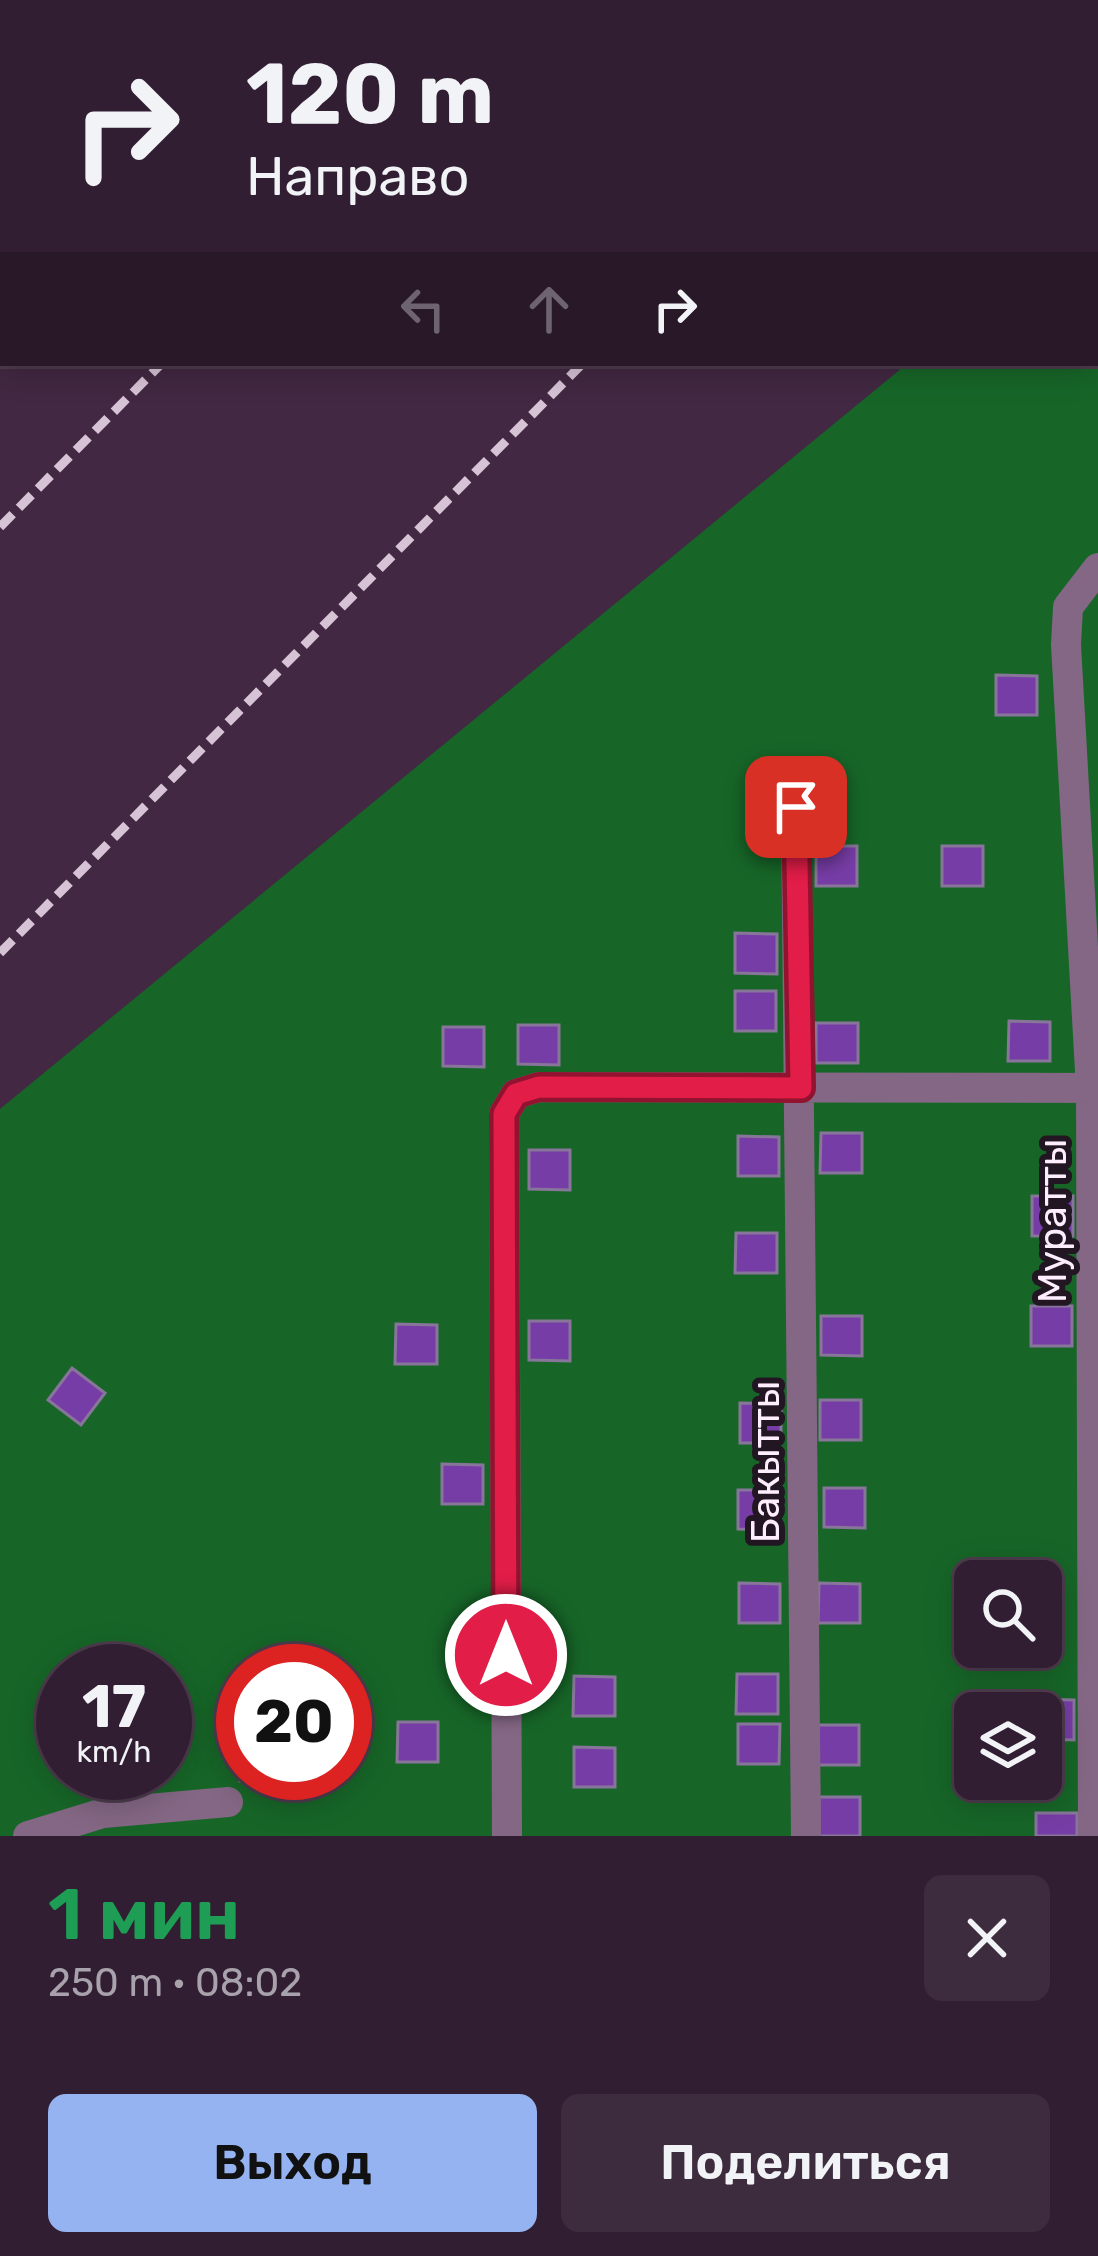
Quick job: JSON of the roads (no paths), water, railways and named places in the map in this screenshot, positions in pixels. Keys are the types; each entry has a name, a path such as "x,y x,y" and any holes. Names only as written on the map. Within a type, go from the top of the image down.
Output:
{"street":[{"name":"Муратты","path":"1093,1836 1094,1089 1068,607 1098,568"},
{"name":"Бакытты","path":"796,807 806,1836"},
{"path":"507,1836 504,1114 516,1094 539,1087 1094,1089"},
{"path":"28,1836 103,1813 229,1802"}],"railway":[{"path":"0,527 159,366"},
{"path":"0,953 580,366"}]}
